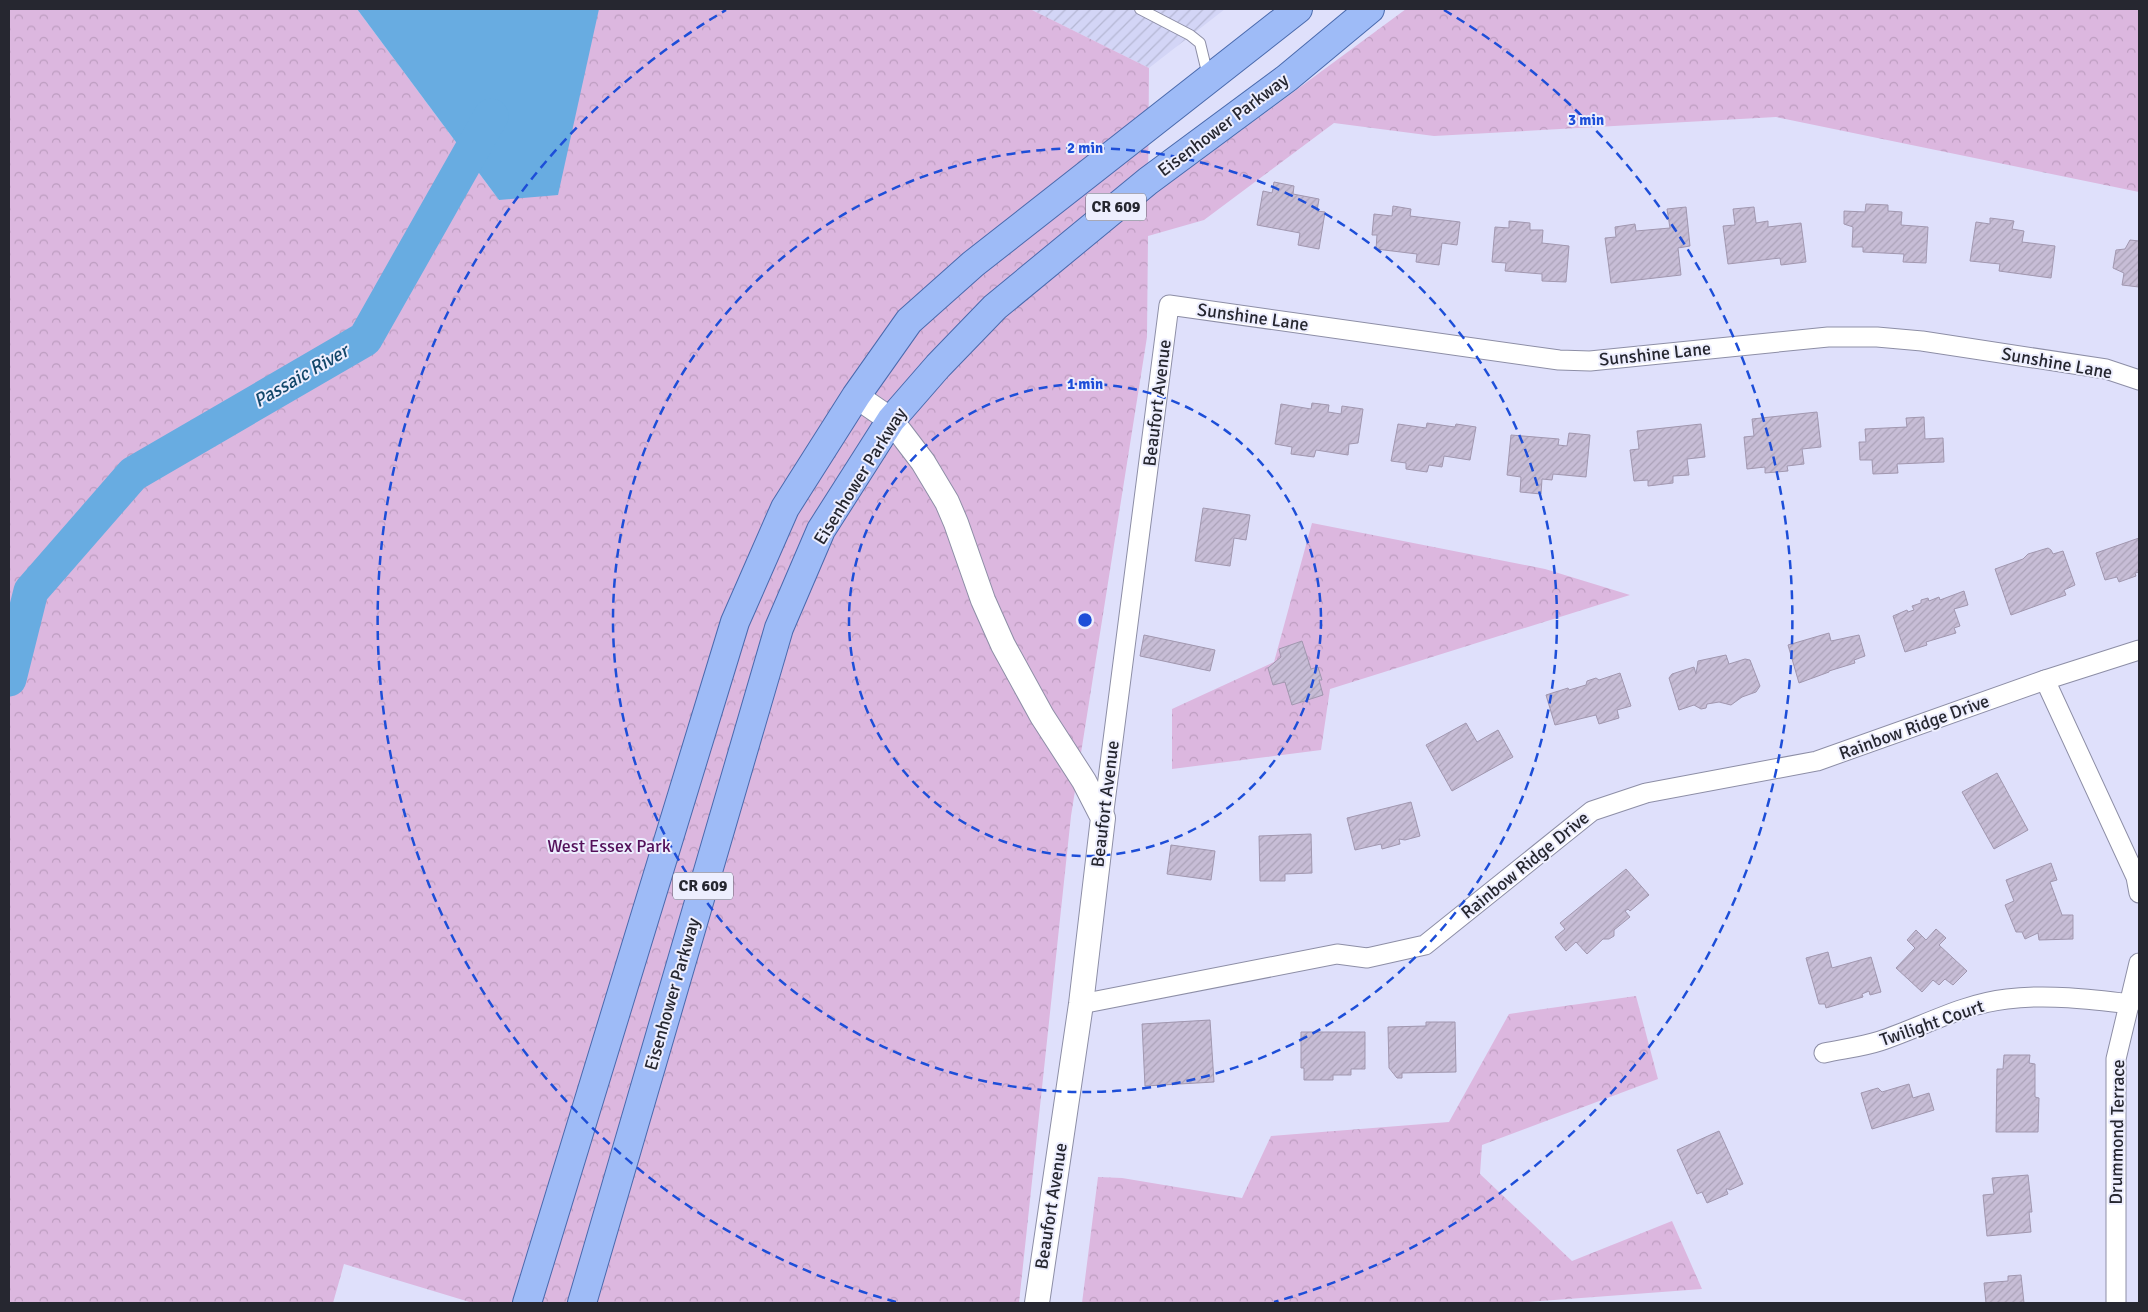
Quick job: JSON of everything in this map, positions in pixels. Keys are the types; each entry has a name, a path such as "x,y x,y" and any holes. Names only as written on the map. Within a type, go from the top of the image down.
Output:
{"main road":[{"name":"CR 609","path":"527,1303 735,622 785,508 856,396 909,321 973,264 1298,9"},
{"name":"Eisenhower Parkway","path":"582,1303 780,628 821,530 891,420 938,366 995,307 1148,181 1287,78 1362,11"}],"street":[{"name":"Sunshine Lane","path":"1169,305 1559,360 1590,361 1828,337 1877,337 1922,341 2106,369 2139,380"},
{"name":"Beaufort Avenue","path":"1037,1303 1082,1004 1103,818 1169,305"},
{"path":"856,396 891,420 923,462 947,502 983,600 1003,645 1042,716 1084,781 1103,818"},
{"name":"Rainbow Ridge Drive","path":"1082,1004 1337,954 1367,958 1426,945 1592,810 1646,793 1816,761 2045,680 2139,650"},
{"path":"2045,680 2136,877 2139,893"},
{"name":"Drummond Terrace","path":"2116,1303 2116,1059 2139,964"},
{"name":"Twilight Court","path":"1824,1053 1878,1042 1965,1008 2007,999 2053,998 2101,1000 2130,1004"},
{"path":"2120,1042 2139,1038"}],"lane":[{"path":"1140,9 1190,35 1200,43 1208,79"}],"shaded area":[{"path":"1030,9 1225,9 1149,68"}],"green space":[{"name":"West Essex Park","path":"9,9 357,9 499,200 588,9 1030,9 1149,68 1148,199 1406,9 2139,9 2139,192 1776,117 1434,136 1334,123 1204,220 1148,236 1147,337 1071,816 1019,1303 473,1303 344,1264 333,1303 9,1303"},
{"path":"1312,523 1545,569 1630,595 1330,689 1321,750 1172,769 1172,709 1274,662"},
{"path":"1636,996 1658,1079 1482,1145 1480,1174 1572,1261 1672,1221 1702,1289 1513,1303 1082,1303 1098,1177 1122,1178 1242,1198 1271,1136 1449,1122 1509,1014"}],"water":[{"path":"357,9 599,9 558,195 499,200"}],"building":[{"path":"1274,182 1294,186 1293,194 1319,199 1317,211 1325,212 1319,249 1298,245 1300,233 1257,225 1263,191 1272,193"},
{"path":"1866,204 1888,205 1888,211 1902,212 1901,225 1928,227 1926,263 1903,262 1904,254 1863,252 1863,247 1852,247 1853,227 1844,224 1844,211 1865,212"},
{"path":"1393,206 1411,209 1410,216 1460,222 1457,245 1442,243 1439,265 1416,262 1417,254 1376,249 1377,235 1372,235 1374,214 1392,216"},
{"path":"1686,207 1690,246 1678,248 1681,275 1611,283 1605,238 1616,237 1615,227 1635,224 1636,231 1670,228 1667,209"},
{"path":"1754,207 1756,223 1768,221 1768,227 1801,223 1806,262 1781,265 1780,258 1728,264 1723,226 1735,225 1733,209"},
{"path":"1990,218 2014,221 2012,229 2024,231 2022,242 2055,246 2051,278 1999,271 2000,264 1970,261 1976,222 1990,224"},
{"path":"1509,221 1530,223 1530,230 1543,230 1542,243 1569,246 1566,282 1542,281 1542,274 1505,271 1506,263 1492,262 1495,227 1509,228"},
{"path":"2130,240 2139,241 2139,287 2122,285 2124,273 2113,268 2116,250 2125,249"},
{"path":"1312,403 1329,405 1328,412 1341,414 1342,406 1363,409 1358,443 1349,444 1348,455 1316,450 1314,457 1291,454 1292,447 1275,444 1281,404 1311,409"},
{"path":"1817,412 1821,447 1802,449 1804,464 1787,466 1788,471 1765,473 1765,467 1747,469 1744,437 1754,436 1752,419"},
{"path":"1924,417 1925,439 1943,438 1944,462 1897,464 1898,473 1873,474 1872,460 1860,460 1859,442 1866,442 1865,429 1907,427 1906,418"},
{"path":"1427,423 1455,427 1456,424 1476,427 1470,460 1444,456 1442,467 1429,465 1427,472 1406,469 1406,463 1391,461 1398,424 1426,428"},
{"path":"1701,424 1705,457 1687,459 1689,475 1673,476 1673,483 1648,486 1648,480 1634,481 1630,450 1639,449 1637,431"},
{"path":"1569,433 1590,435 1586,477 1553,474 1552,480 1542,479 1541,494 1520,492 1521,477 1507,475 1511,435 1559,439 1558,445 1567,446"},
{"path":"1203,508 1250,515 1246,540 1234,538 1230,566 1195,561"},
{"path":"2139,538 2139,572 2135,573 2136,576 2119,582 2117,577 2105,580 2096,553"},
{"path":"2048,548 2053,554 2063,551 2075,585 2064,590 2066,595 2011,615 1995,569 2023,559 2028,554"},
{"path":"1964,591 1968,605 1954,609 1960,626 1954,628 1956,633 1926,642 1927,645 1905,652 1893,616 1907,610 1908,612 1914,610 1912,606 1921,603 1921,600 1928,598 1929,601 1939,597 1940,600"},
{"path":"1829,633 1831,641 1859,635 1865,656 1854,660 1855,663 1799,683 1788,645"},
{"path":"1144,635 1215,650 1210,671 1140,656"},
{"path":"1302,641 1311,669 1318,667 1322,680 1319,680 1323,695 1292,705 1285,682 1273,685 1268,668 1281,657 1279,649"},
{"path":"1726,655 1729,664 1745,659 1750,660 1760,686 1756,692 1742,697 1731,705 1719,702 1707,704 1706,708 1701,709 1694,705 1679,710 1669,678 1672,674 1694,667 1696,674 1698,661"},
{"path":"1620,673 1631,706 1617,710 1619,718 1599,724 1596,715 1555,725 1546,695 1586,685 1587,681 1596,678 1599,680"},
{"path":"1466,723 1477,742 1498,730 1513,757 1452,791 1426,745"},
{"path":"1997,773 2028,830 1994,849 1962,792"},
{"path":"1411,802 1420,836 1405,840 1399,839 1400,844 1382,849 1381,844 1355,850 1347,818"},
{"path":"1311,834 1312,873 1285,874 1285,881 1260,881 1259,836"},
{"path":"1171,845 1215,851 1211,880 1167,874"},
{"path":"2051,863 2057,880 2050,882 2062,915 2073,915 2073,939 2039,940 2038,933 2025,939 2022,932 2016,932 2005,905 2014,901 2006,880"},
{"path":"1626,869 1649,895 1630,911 1628,909 1625,911 1630,917 1614,930 1614,936 1609,939 1603,939 1587,954 1576,942 1566,951 1555,937 1565,929 1560,923"},
{"path":"1936,929 1946,938 1939,945 1967,971 1953,985 1945,979 1939,985 1933,980 1922,992 1896,968 1915,948 1907,940 1916,930 1926,940"},
{"path":"1828,952 1832,968 1871,957 1881,992 1870,995 1869,991 1862,994 1863,997 1826,1008 1825,1004 1819,1004 1806,958"},
{"path":"1210,1020 1214,1082 1145,1086 1142,1024"},
{"path":"1426,1022 1455,1022 1456,1072 1402,1073 1402,1078 1397,1078 1389,1068 1388,1027 1426,1026"},
{"path":"1301,1032 1365,1032 1365,1069 1351,1069 1351,1075 1333,1075 1333,1080 1304,1080 1304,1068 1301,1068"},
{"path":"2004,1055 2030,1055 2029,1063 2035,1064 2035,1097 2039,1098 2038,1132 1996,1132 1997,1069 2003,1069"},
{"path":"1909,1084 1913,1098 1929,1093 1934,1110 1872,1129 1861,1093 1878,1088 1882,1092"},
{"path":"1719,1131 1743,1184 1730,1190 1726,1189 1728,1194 1707,1203 1702,1192 1697,1194 1677,1150"},
{"path":"2028,1175 2032,1212 2029,1212 2031,1232 1987,1236 1983,1195 1994,1194 1992,1178"},
{"path":"2021,1275 2024,1303 1986,1303 1984,1283 2008,1281 2008,1276"}],"waterway":[{"name":"Passaic River","path":"9,679 31,591 133,474 365,339 491,116"}]}
